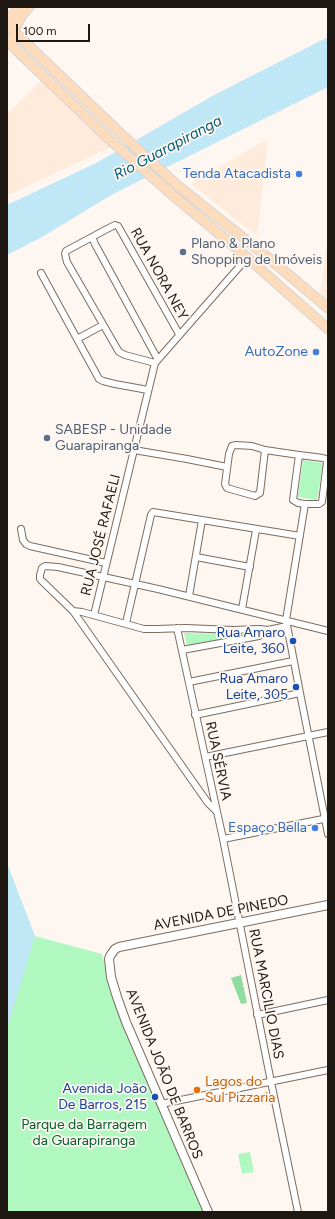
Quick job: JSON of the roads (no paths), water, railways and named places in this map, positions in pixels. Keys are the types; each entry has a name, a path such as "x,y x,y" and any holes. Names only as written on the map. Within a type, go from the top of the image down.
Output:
{"main road":[{"path":"19,7 12,15 10,44 109,139 328,329"},
{"path":"10,27 29,7"},
{"path":"10,27 185,192 271,260 328,308"},
{"path":"247,258 253,253 271,260"}],"street":[{"name":"RUA NORA NEY","path":"92,237 118,226 179,334"},
{"path":"92,237 156,360 124,355 119,352 67,262 65,254 66,251 92,237"},
{"name":"RUA JOSÉ RAFAELI","path":"94,615 102,577 156,360 247,258"},
{"path":"41,273 100,380 148,390"},
{"path":"77,339 103,325"},
{"path":"265,450 260,493 255,496 227,488 225,484 230,448 232,446 252,446 265,450 299,455 326,459 327,465 322,502 316,505 296,502 293,498 299,455"},
{"path":"134,450 187,459 227,468"},
{"path":"305,504 287,623 293,661 326,818 328,834"},
{"path":"126,624 152,512 155,511 256,530 300,536"},
{"path":"189,596 202,520"},
{"path":"21,530 23,540 30,546 106,563"},
{"path":"242,609 256,530"},
{"path":"196,557 250,567"},
{"path":"216,812 208,803 73,611 40,579 40,574 43,567 51,565 189,596 242,609 287,623 328,631"},
{"path":"73,611 150,629 195,628 268,630"},
{"path":"182,650 259,636 268,630 287,623"},
{"name":"RUA SÉRVIA","path":"177,628 240,923"},
{"path":"189,682 293,661"},
{"path":"195,715 300,693"},
{"path":"205,757 328,732"},
{"path":"223,839 326,818"},
{"name":"AVENIDA DE PINEDO","path":"119,947 328,905"},
{"name":"RUA MARCILIO DIAS","path":"240,923 257,1015 298,1212"},
{"name":"AVENIDA JOÃO DE BARROS","path":"119,947 112,952 109,960 111,977 117,997 126,1022 208,1212"},
{"path":"257,1015 328,1000"},
{"path":"161,1104 328,1070"}],"water":[{"name":"Rio Guarapiranga","path":"328,37 328,87 113,194 42,237 7,255 7,205 98,162 214,95"},
{"path":"7,863 35,936 7,1029"}],"place":[{"name":"Tenda Atacadista","path":"299,174"},
{"name":"Plano & Plano Shopping de Imóveis","path":"183,252"},
{"name":"AutoZone","path":"316,352"},
{"name":"SABESP - Unidade Guarapiranga","path":"47,438"},
{"name":"Rua Amaro Leite, 360","path":"293,641"},
{"name":"Rua Amaro Leite, 305","path":"296,687"},
{"name":"Espaço Bella","path":"315,828"},
{"name":"Lagos do Sul Pizzaria","path":"197,1090"},
{"name":"Avenida João De Barros, 215","path":"155,1097"}],"park label":[{"name":"Parque da Barragem da Guarapiranga","path":"84,1134"}]}
